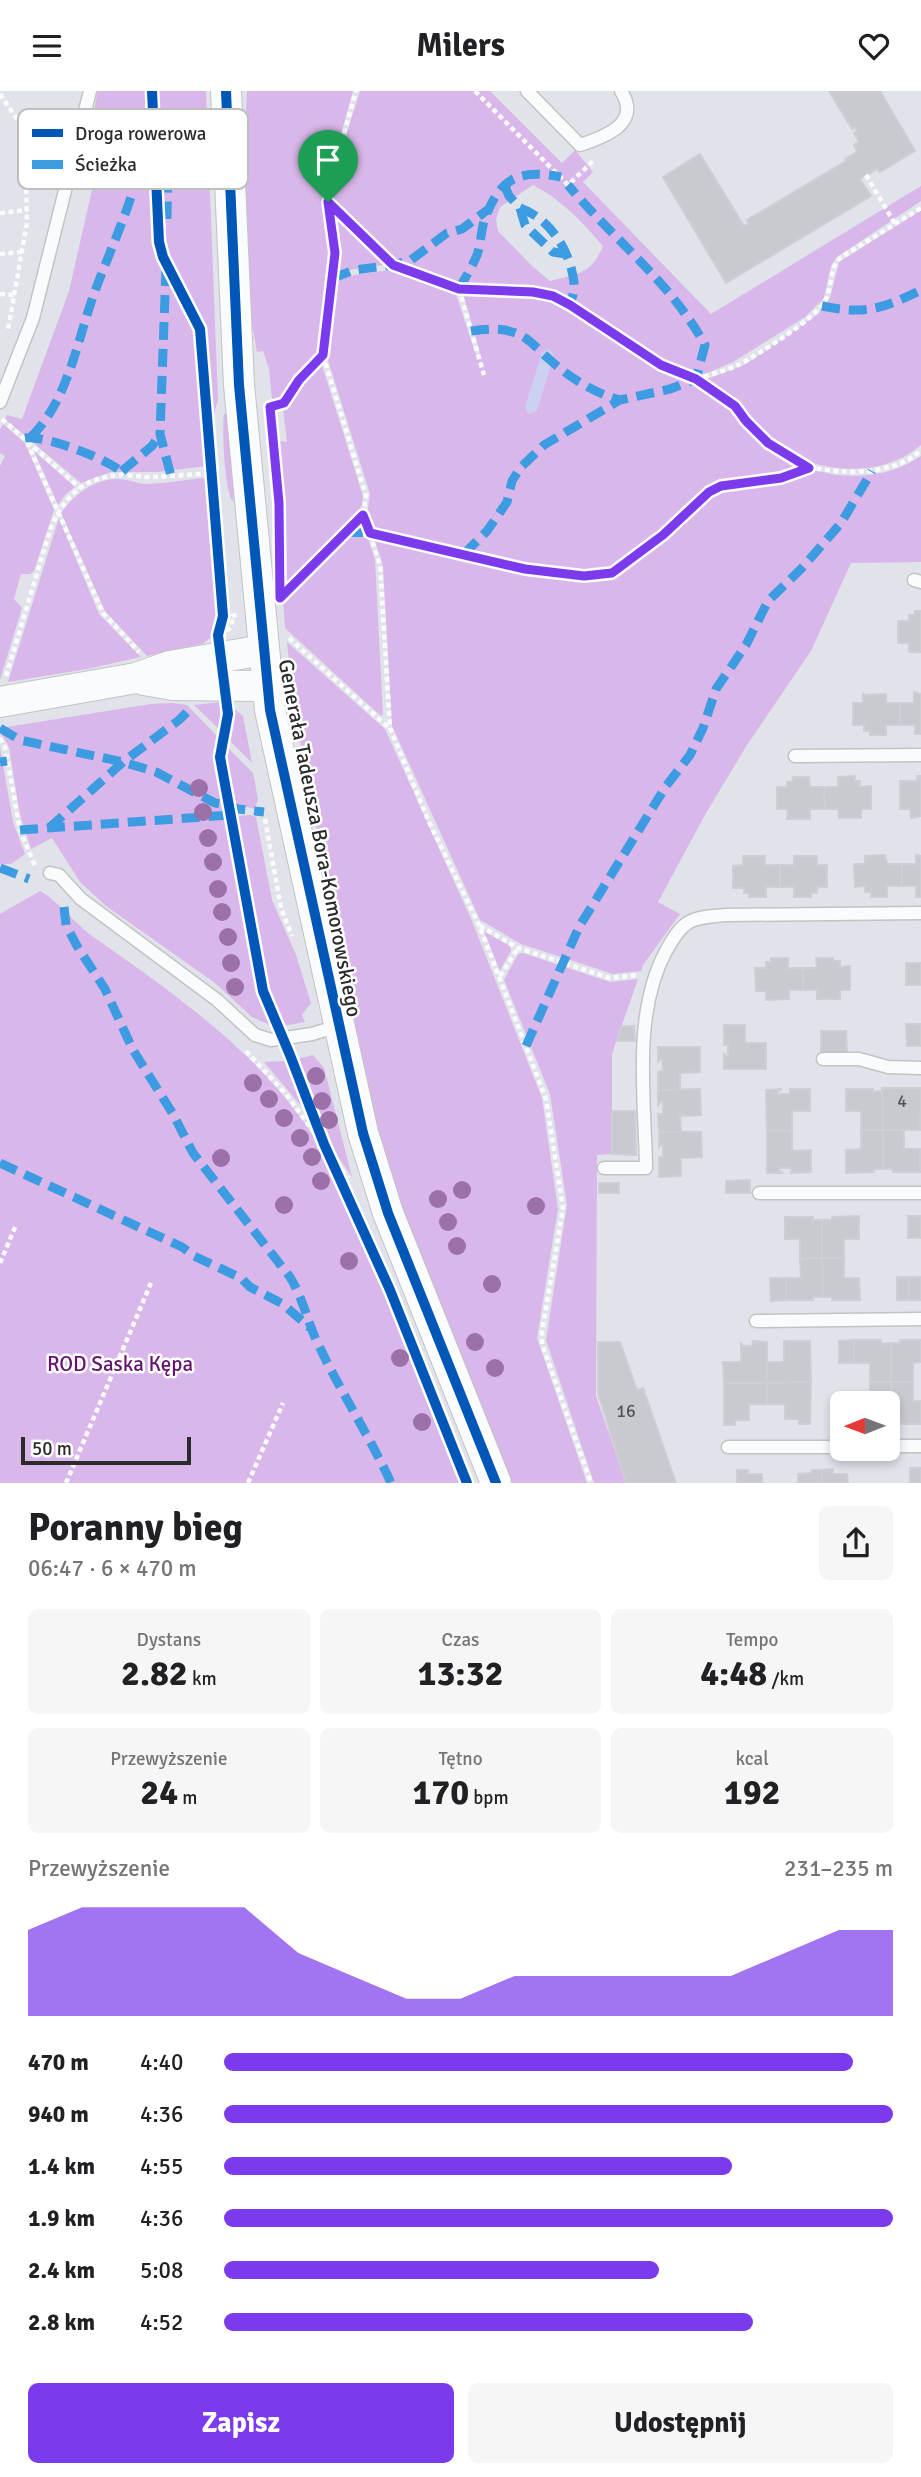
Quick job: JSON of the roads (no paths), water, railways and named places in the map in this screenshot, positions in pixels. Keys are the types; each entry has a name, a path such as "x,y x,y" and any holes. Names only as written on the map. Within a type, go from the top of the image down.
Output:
{"street":[{"name":"Generała Tadeusza Bora-Komorowskiego","path":"226,91 227,109"},
{"name":"Generała Tadeusza Bora-Komorowskiego","path":"230,189 239,385 273,641 267,686 363,1133 388,1213 495,1483"},
{"path":"1,694 221,657 273,641"},
{"path":"141,669 173,685 267,686"}],"lane":[{"path":"86,109 90,91"},
{"path":"527,91 580,145 611,134 618,128 627,108 621,91"},
{"path":"0,402 33,318 66,189"},
{"path":"795,756 921,755"},
{"path":"50,873 60,875 81,899 217,1000 255,1035 271,1040 312,1034 338,1026"},
{"path":"604,1168 646,1168 644,1026 648,997 655,973 677,934 687,923 695,919 726,915 921,913"},
{"path":"823,1059 859,1059 888,1067 921,1068"},
{"path":"760,1193 921,1193"},
{"path":"756,1321 921,1319"},
{"path":"900,1446 921,1445"},
{"path":"728,1447 830,1447"}],"park label":[{"name":"ROD Saska Kępa","path":"120,1364"}]}
